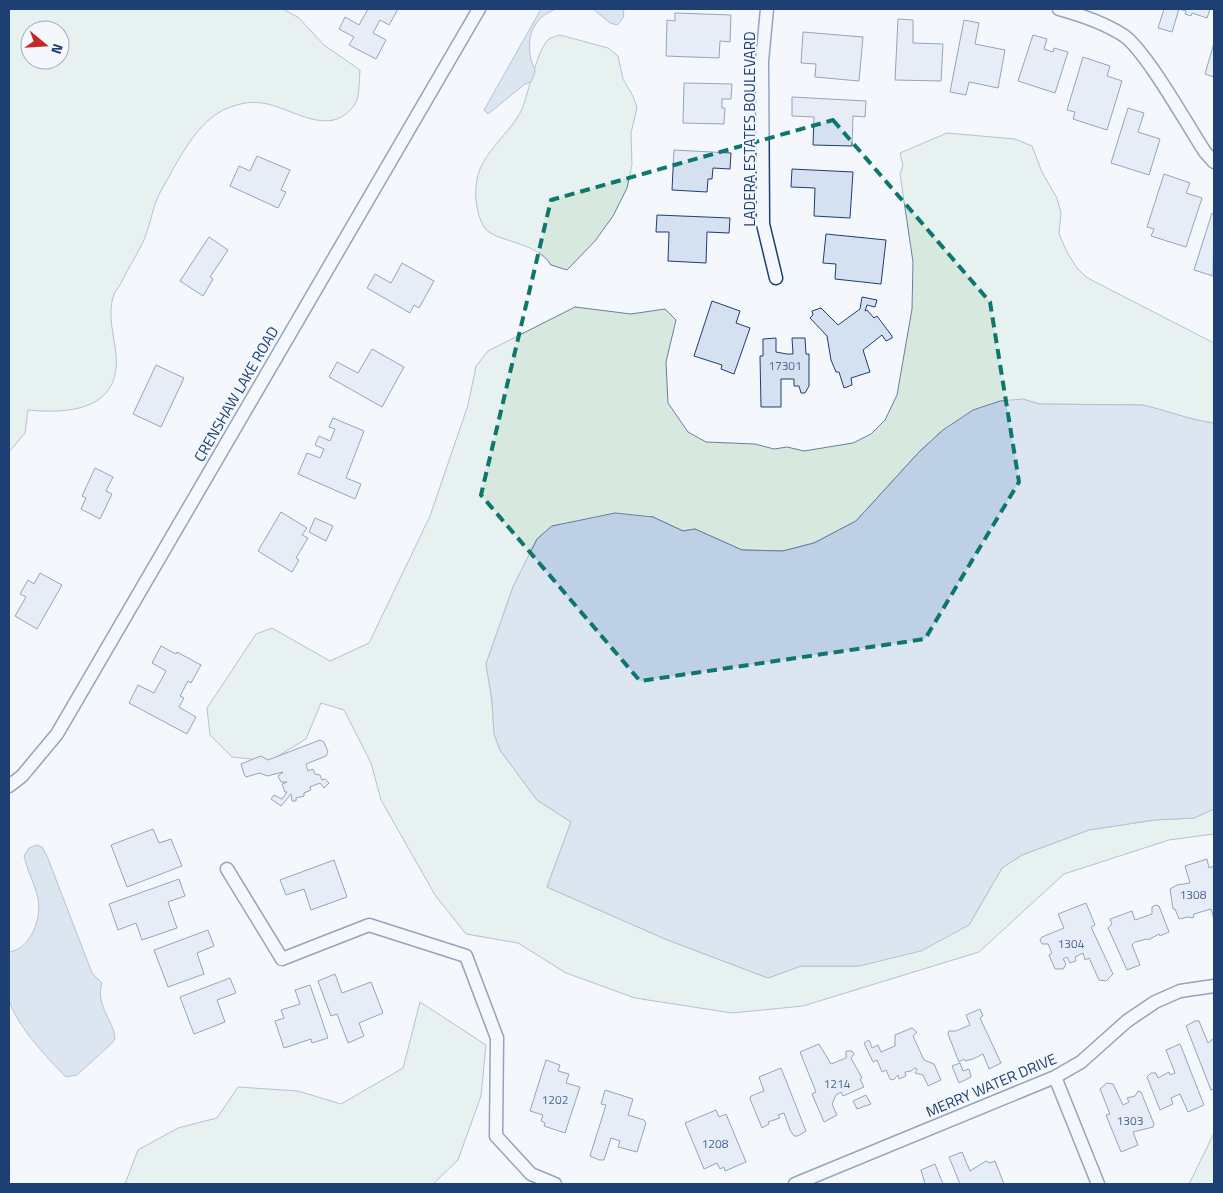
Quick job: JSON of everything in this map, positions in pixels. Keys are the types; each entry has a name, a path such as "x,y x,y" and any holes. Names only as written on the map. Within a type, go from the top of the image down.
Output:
{"street":[{"name":"CRENSHAW LAKE ROAD","path":"9,786 22,776 57,734 479,9"},
{"name":"LADERA ESTATES BOULEVARD","path":"767,9 762,61 763,224 776,278"},
{"path":"1059,9 1085,17 1125,36 1147,63 1205,152 1214,162"},
{"path":"227,869 282,959 369,925 466,956 497,1038 496,1136 531,1174 555,1184"},
{"name":"MERRY WATER DRIVE","path":"796,1184 1055,1077 1081,1062 1127,1021 1155,1002 1180,991 1214,986"},
{"path":"1055,1077 1098,1184"}],"highlighted area":[{"path":"833,120 990,302 1019,482 925,639 640,681 481,495 551,200"}],"shaded area":[{"path":"9,9 283,9 299,18 324,45 360,70 357,101 345,115 334,120 322,121 273,105 257,102 228,108 207,122 189,142 159,195 143,242 114,294 111,317 116,354 115,373 110,387 101,397 90,404 76,409 60,411 28,410 25,433 9,452"},
{"path":"560,35 608,48 618,56 623,79 633,96 637,108 631,133 632,165 627,188 613,216 595,241 567,270 551,265 544,257 526,246 489,232 481,222 476,198 476,185 480,169 522,109 545,44 549,39"},
{"path":"947,133 1015,139 1032,146 1042,172 1057,198 1061,213 1059,234 1077,268 1086,277 1214,343 1214,423 1142,405 1039,404 1023,399 943,430 919,452 856,521 814,543 783,551 742,550 695,529 683,531 653,517 577,522 552,526 537,539 513,587 486,664 492,701 494,733 500,750 537,800 571,822 547,887 665,939 768,978 801,966 859,966 969,925 1002,868 1022,855 1089,830 1154,820 1194,818 1214,809 1214,834 1169,840 1064,874 979,952 803,1006 732,1013 635,998 566,973 518,943 466,934 435,895 381,800 371,763 344,710 321,703 306,739 270,761 232,757 210,735 207,708 256,634 272,628 330,661 369,643 430,516 468,405 476,366 488,351 575,307 631,314 665,309 676,320 666,362 668,403 688,432 706,442 755,444 774,449 787,447 804,451 853,443 871,434 885,420 897,395 912,309 913,262 900,174 903,166 900,153"},
{"path":"420,1002 486,1045 481,1096 458,1160 433,1184 125,1184 138,1150 178,1128 217,1118 238,1087 298,1091 341,1104 403,1068"},
{"path":"1214,1133 1214,1184 1189,1184"}],"water":[{"path":"541,9 556,9 542,17 533,29 530,51 535,71 531,82 525,84 488,114 484,110"},
{"path":"593,9 623,9 624,16 617,25 610,23"},
{"path":"1023,399 1039,404 1142,405 1214,423 1214,809 1194,818 1154,820 1089,830 1022,855 1002,868 969,925 921,951 859,966 801,966 768,978 665,939 547,887 571,822 537,800 500,750 494,734 492,701 486,664 513,587 537,539 552,526 615,513 653,517 683,531 695,529 742,550 783,551 814,543 856,521 919,452 943,430 973,410 1000,401"},
{"path":"37,845 42,847 47,856 92,973 102,983 101,999 112,1025 115,1039 77,1075 66,1077 42,1052 20,1022 10,1003 8,992 9,952 17,950 29,939 38,914 38,898 24,856 29,848"}],"building":[{"path":"368,9 398,9 389,25 380,20 373,33 386,40 376,59 349,45 354,37 339,29 345,17 359,25"},
{"path":"1164,9 1179,9 1172,32 1158,28"},
{"path":"1179,9 1210,9 1207,18 1192,13 1191,16 1185,14 1186,11"},
{"path":"675,13 731,15 730,42 720,41 719,58 666,56 667,20 675,21"},
{"path":"898,19 913,20 913,43 943,44 941,81 895,80"},
{"path":"964,20 979,23 975,44 1005,50 998,88 969,82 966,95 950,92"},
{"path":"803,32 863,37 859,81 815,77 816,64 801,63"},
{"path":"1033,35 1047,39 1044,49 1053,52 1054,48 1068,52 1055,93 1018,81"},
{"path":"1214,43 1214,77 1205,74"},
{"path":"1083,57 1110,66 1107,76 1122,81 1107,130 1073,119 1075,112 1067,110"},
{"path":"684,83 732,84 731,99 722,99 722,108 725,108 724,124 683,123"},
{"path":"792,97 866,101 865,117 853,116 852,146 813,145 814,117 792,116"},
{"path":"1128,108 1144,113 1138,132 1160,139 1149,175 1111,163"},
{"path":"674,150 731,153 730,169 713,168 712,179 708,179 707,192 672,190"},
{"path":"257,156 290,170 281,190 286,192 278,208 230,186 239,166 250,171"},
{"path":"792,169 853,172 850,218 814,216 815,188 791,187"},
{"path":"1164,174 1190,183 1186,193 1202,198 1186,247 1151,236 1154,229 1147,227"},
{"path":"1212,213 1214,214 1213,276 1194,270"},
{"path":"657,215 730,218 729,233 707,232 706,263 668,261 669,232 656,232"},
{"path":"826,234 886,240 881,284 835,279 836,264 823,263"},
{"path":"209,237 228,250 210,277 213,279 203,296 180,281"},
{"path":"402,263 434,281 419,308 414,305 410,313 367,288 375,274 391,283"},
{"path":"862,297 877,300 875,307 867,305 865,311 867,310 874,318 877,316 892,338 886,341 882,335 863,350 870,372 851,378 852,385 844,388 839,372 836,372 831,360 827,336 810,318 813,315 812,311 821,308 838,325 860,309"},
{"path":"712,301 740,311 736,323 750,328 734,374 721,369 722,365 694,356"},
{"path":"776,338 776,352 793,354 792,338 805,338 806,354 809,354 809,386 805,393 801,393 799,386 794,386 794,379 781,379 781,407 761,407 760,356 763,356 763,339"},
{"path":"372,349 404,367 382,407 329,377 337,362 358,373"},
{"path":"156,365 184,378 161,427 133,414"},
{"path":"333,418 364,431 346,478 361,484 355,499 298,474 307,453 320,458 324,449 315,445 319,436 330,441 335,429 329,427"},
{"path":"95,468 113,477 106,491 112,494 100,519 81,509 86,498 82,496"},
{"path":"281,512 307,528 302,535 308,538 296,558 299,560 292,572 258,551"},
{"path":"315,518 333,526 326,541 309,532"},
{"path":"40,573 62,585 37,629 15,616 26,597 20,594 28,580 34,584"},
{"path":"161,646 201,665 191,683 188,681 180,696 184,698 179,707 196,717 187,734 129,703 138,685 154,693 166,671 152,663"},
{"path":"320,740 324,742 328,752 326,756 306,764 308,771 313,769 315,774 320,775 322,780 325,779 329,783 324,788 320,783 310,787 311,790 304,793 304,796 296,798 296,801 292,801 291,794 281,806 271,799 274,795 282,799 287,792 285,792 282,784 287,782 281,782 278,776 283,772 267,776 260,773 246,777 244,774 241,764 261,756 268,760"},
{"path":"153,829 159,843 171,839 182,866 127,887 111,845"},
{"path":"1207,859 1209,868 1214,866 1214,919 1211,909 1194,914 1193,918 1179,919 1175,909 1173,909 1170,889 1177,885 1190,883 1185,866"},
{"path":"334,860 347,897 311,910 304,889 286,895 280,880"},
{"path":"179,879 185,896 168,902 177,928 142,940 136,923 118,930 109,904"},
{"path":"1086,903 1095,925 1091,927 1113,974 1106,981 1099,980 1089,958 1085,960 1083,953 1075,957 1076,961 1070,963 1067,957 1063,959 1066,964 1063,969 1055,969 1049,955 1052,953 1048,944 1042,944 1040,940 1042,937 1064,928 1058,914"},
{"path":"1159,906 1169,932 1160,936 1159,934 1148,940 1135,942 1132,945 1140,965 1127,970 1108,928 1112,924 1110,919 1132,911 1135,920 1152,914 1152,907"},
{"path":"208,930 214,946 197,953 204,974 168,987 154,950"},
{"path":"335,974 342,993 371,982 383,1013 359,1023 364,1036 348,1043 337,1014 331,1016 318,981"},
{"path":"230,978 236,993 217,1000 225,1022 194,1034 180,997"},
{"path":"310,985 328,1038 312,1043 311,1039 284,1048 275,1021 284,1018 281,1010 300,1004 295,990"},
{"path":"980,1009 983,1016 980,1018 1001,1063 989,1069 983,1054 973,1059 965,1061 964,1059 959,1062 948,1034 949,1031 956,1031 970,1025 966,1015"},
{"path":"1199,1021 1208,1043 1214,1038 1214,1089 1211,1090 1186,1026"},
{"path":"912,1028 917,1032 913,1036 924,1060 934,1064 941,1080 928,1086 923,1075 915,1073 917,1069 915,1068 905,1072 906,1076 899,1079 898,1075 893,1080 890,1079 886,1070 882,1072 877,1060 873,1062 864,1043 869,1040 872,1048 878,1045 881,1052 895,1046 895,1035"},
{"path":"819,1044 831,1064 846,1058 846,1051 852,1051 854,1054 851,1058 862,1078 860,1079 864,1087 843,1096 841,1092 836,1095 832,1104 837,1115 824,1122 812,1094 816,1092 800,1052"},
{"path":"1180,1044 1204,1105 1188,1112 1180,1094 1171,1098 1173,1104 1160,1110 1147,1077 1151,1073 1156,1073 1158,1078 1169,1072 1170,1075 1175,1073 1166,1050"},
{"path":"546,1060 560,1065 558,1071 569,1074 566,1083 580,1087 565,1133 544,1126 545,1123 541,1121 543,1115 530,1111"},
{"path":"960,1063 963,1071 969,1069 971,1077 959,1083 952,1066"},
{"path":"781,1068 806,1131 798,1136 794,1136 790,1130 784,1113 778,1115 780,1118 768,1122 769,1124 762,1128 750,1099 751,1096 764,1091 759,1077"},
{"path":"1107,1083 1113,1084 1123,1105 1129,1102 1127,1098 1135,1096 1138,1091 1141,1092 1154,1124 1153,1127 1133,1132 1138,1145 1121,1152 1106,1115 1110,1114 1100,1089"},
{"path":"605,1090 633,1099 628,1115 644,1120 646,1123 637,1152 618,1147 620,1141 611,1138 604,1160 599,1160 590,1156 606,1105 601,1104"},
{"path":"866,1095 871,1104 857,1109 853,1101"},
{"path":"716,1110 719,1117 726,1114 746,1162 725,1171 724,1167 720,1169 717,1163 704,1169 685,1123"},
{"path":"962,1152 970,1171 986,1161 990,1163 995,1161 1004,1184 960,1184 949,1157"},
{"path":"935,1164 943,1184 925,1184 921,1170"}]}
